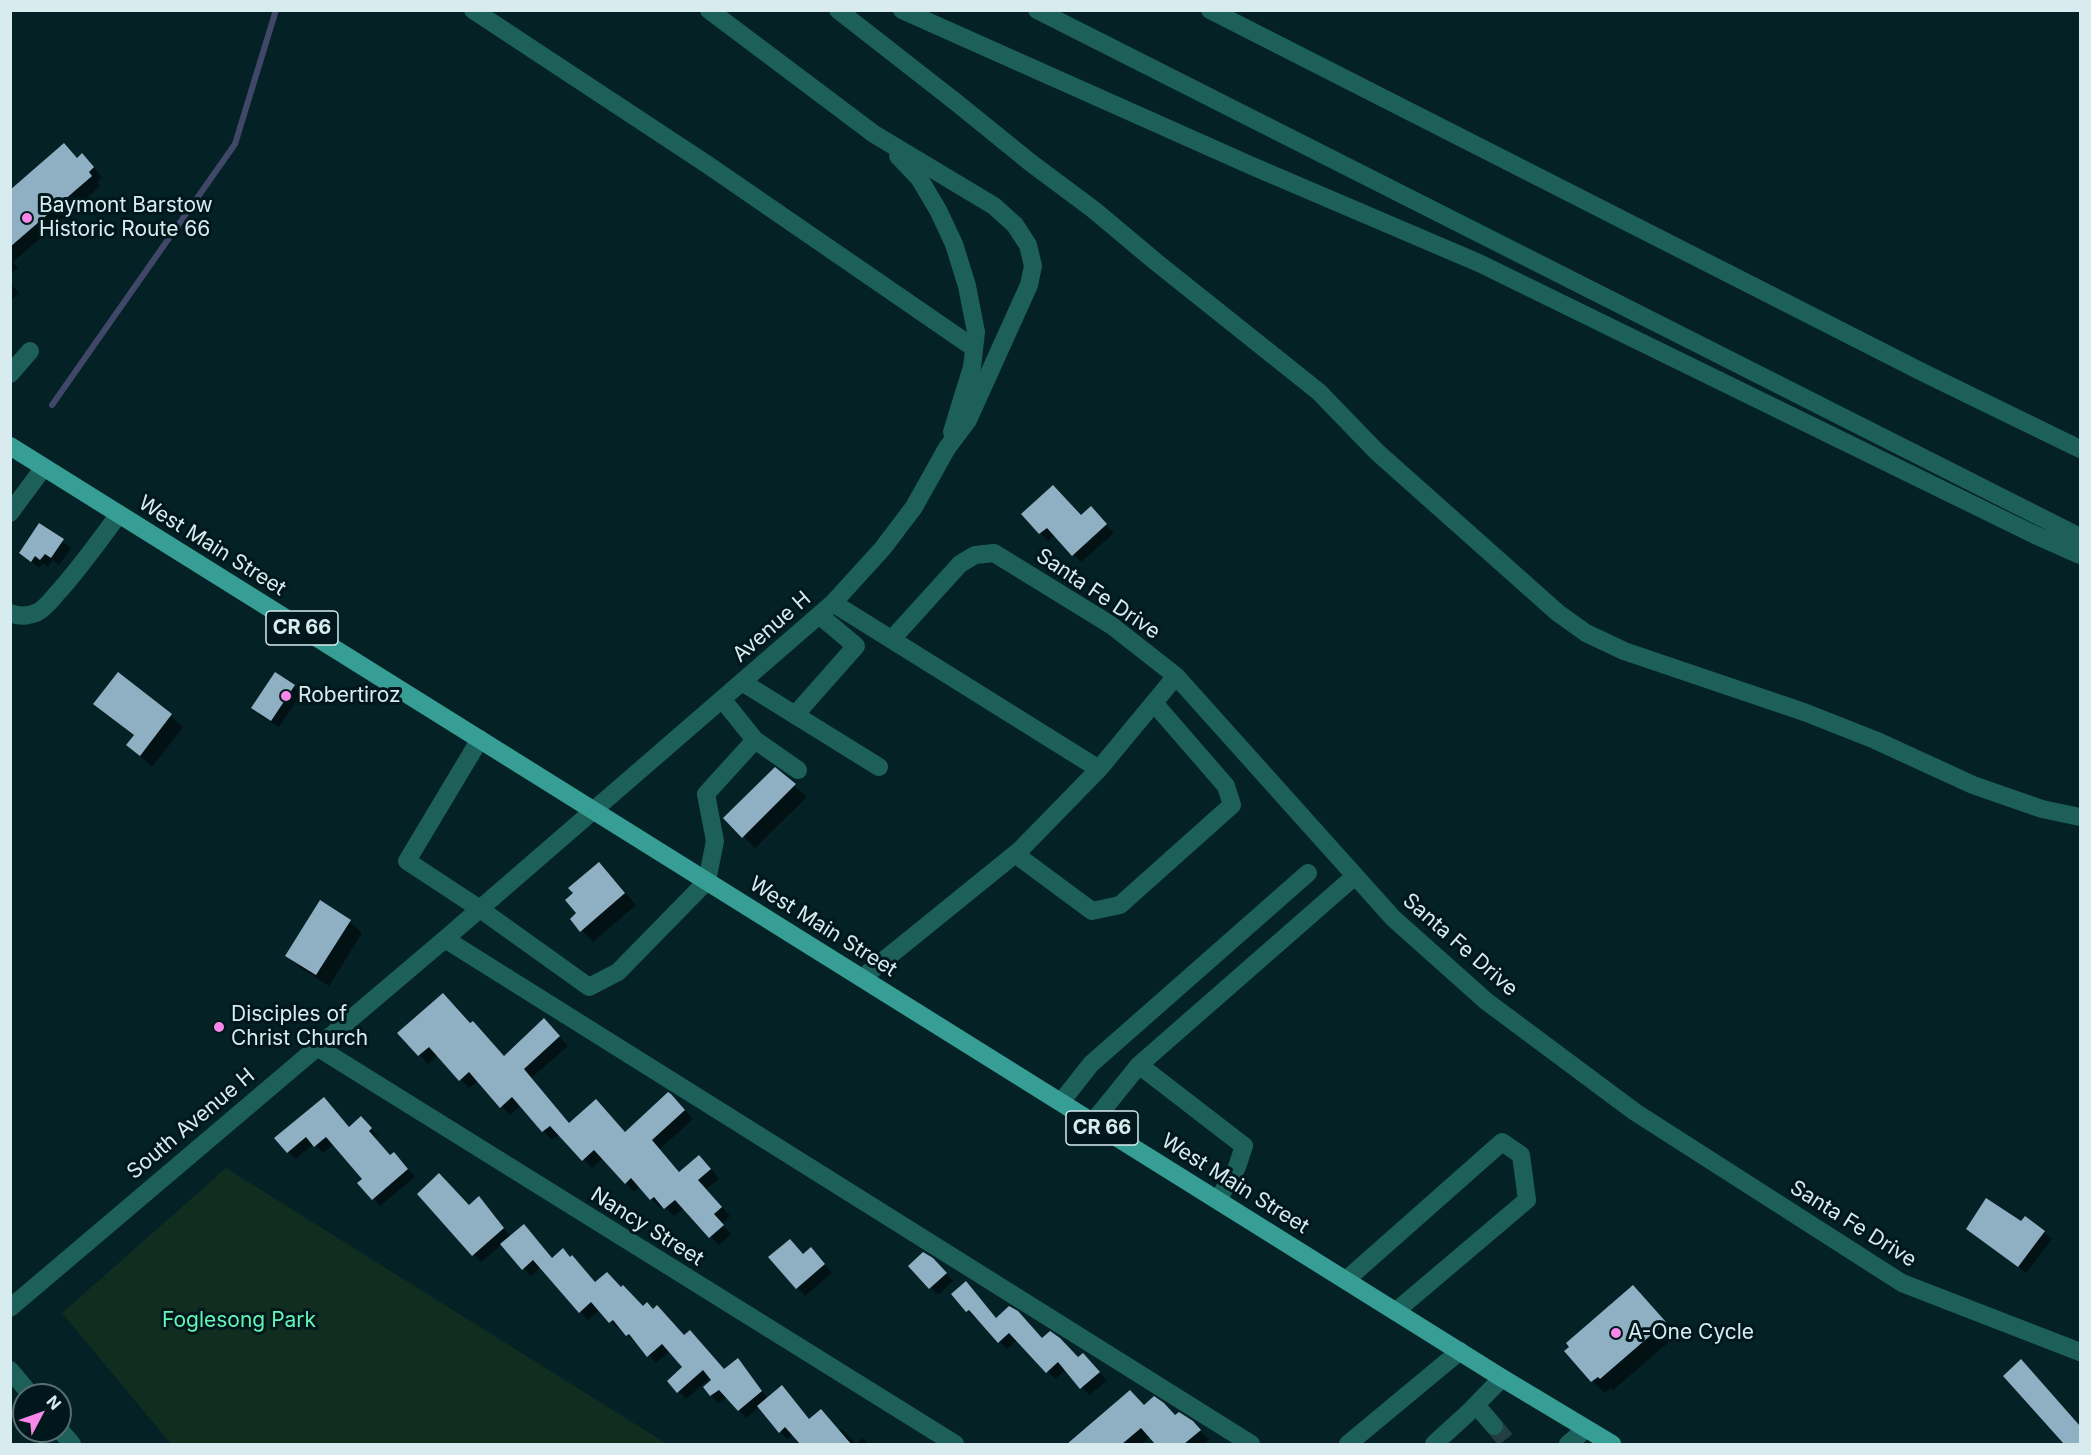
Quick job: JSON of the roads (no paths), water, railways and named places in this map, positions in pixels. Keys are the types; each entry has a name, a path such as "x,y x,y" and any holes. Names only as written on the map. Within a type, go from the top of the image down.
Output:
{"main road":[{"name":"West Main Street","path":"10,446 1502,1378 1612,1444"}],"street":[{"path":"473,10 708,165 974,348"},
{"path":"709,10 874,134 994,206 1015,225 1028,245 1033,266 1029,285 968,420 947,448"},
{"path":"837,10 1094,210 1319,392 1395,468 1558,613 1586,633 1624,651 1804,712 1875,740 1973,785 2042,809 2080,817"},
{"path":"902,10 1252,166 1479,263 2013,525 2080,555"},
{"path":"1036,10 2080,537"},
{"path":"1210,10 1924,373 2080,449"},
{"path":"874,134 919,178 954,244 967,286 976,332 972,367 947,448"},
{"path":"10,374 30,351"},
{"name":"Avenue H","path":"593,810 833,603 883,548 914,507 947,448"},
{"path":"10,513 44,467"},
{"path":"10,613 27,615 39,611 80,567 119,514"},
{"name":"Santa Fe Drive","path":"892,639 960,564 975,555 994,554 1111,625 1176,676 1393,918 1486,1001 1635,1112 1902,1283 2080,1352"},
{"path":"833,603 1099,770"},
{"path":"795,715 856,646 819,615"},
{"path":"862,978 1014,854 1099,770 1176,676"},
{"path":"742,682 879,767"},
{"path":"722,699 755,740 798,770"},
{"path":"1014,854 1092,910 1120,905 1232,805 1226,786 1154,702"},
{"path":"480,739 407,861 480,909 589,987 618,972 707,881 714,841 706,794 755,740"},
{"name":"South Avenue H","path":"10,1308 445,939 593,810"},
{"path":"1061,1102 1091,1064 1308,873"},
{"path":"1093,1122 1139,1065 1355,876"},
{"path":"445,939 1251,1444"},
{"name":"Nancy Street","path":"316,1047 955,1444"},
{"path":"1139,1065 1244,1146 1237,1167 1218,1200"},
{"path":"1346,1280 1502,1142 1521,1155 1527,1200 1396,1311"},
{"path":"1348,1444 1460,1351"},
{"path":"10,1370 21,1383"},
{"path":"1434,1444 1502,1378"},
{"path":"1476,1405 1494,1426"},
{"path":"1568,1444 1586,1429"}],"waterway":[{"path":"52,405 235,144 276,10"}],"tunnel":[{"path":"1494,1426 1509,1444"}],"place":[{"name":"Baymont Barstow Historic Route 66","path":"27,218"},
{"name":"Robertiroz","path":"286,696"},
{"name":"Disciples of Christ Church","path":"219,1027"},
{"name":"A-One Cycle","path":"1616,1333"}],"park label":[{"name":"Foglesong Park","path":"239,1321"}]}
